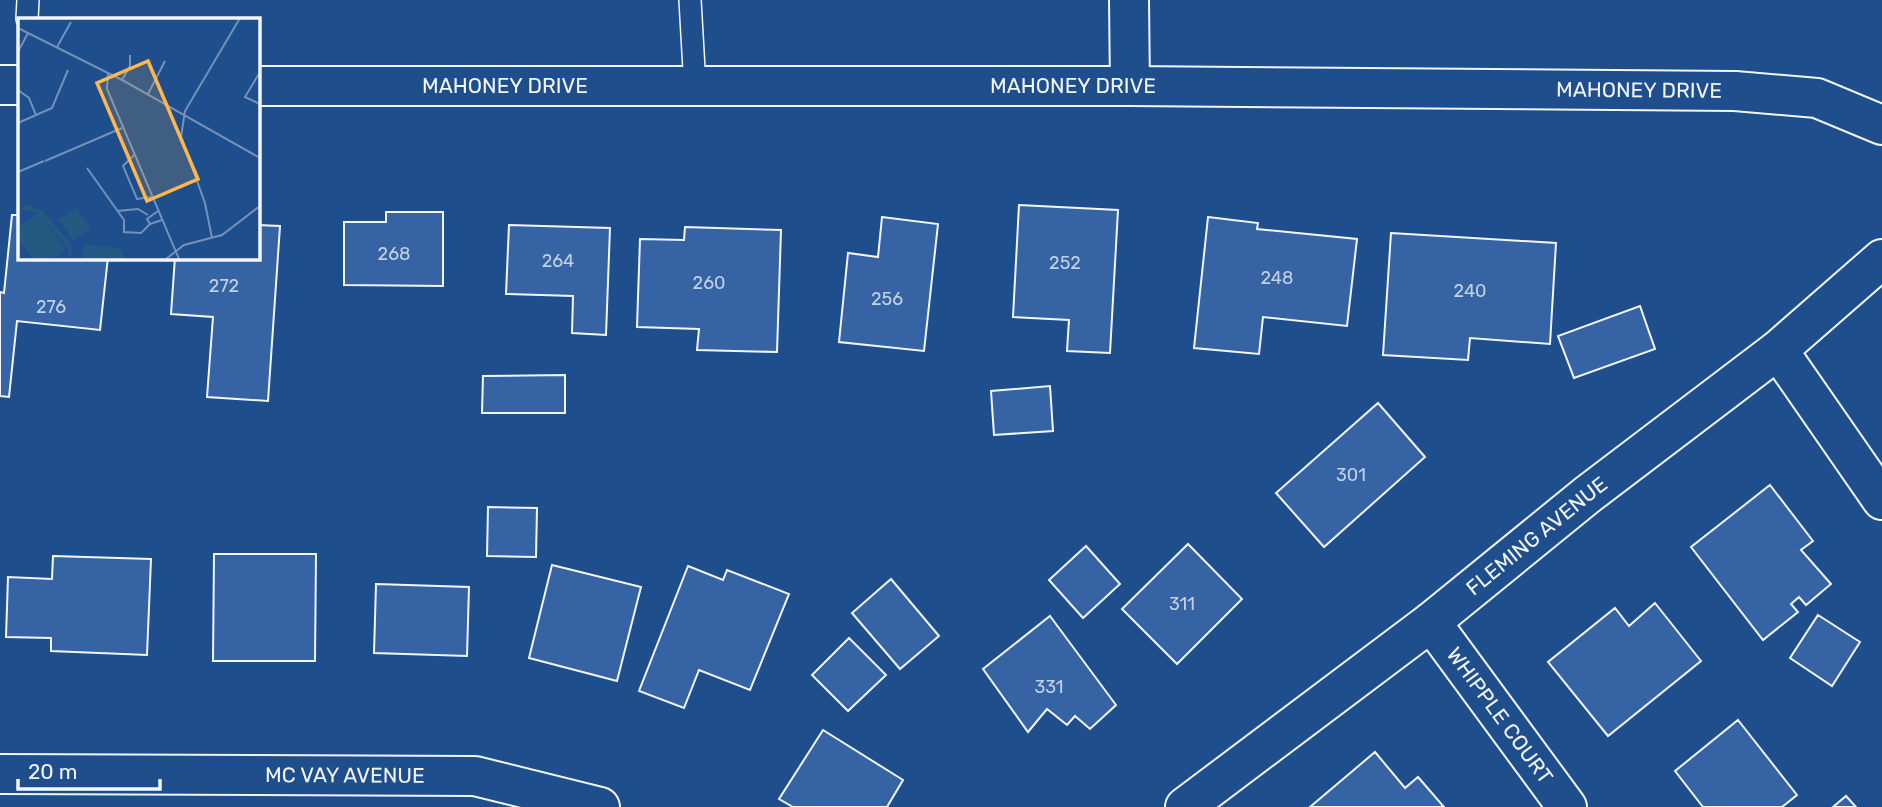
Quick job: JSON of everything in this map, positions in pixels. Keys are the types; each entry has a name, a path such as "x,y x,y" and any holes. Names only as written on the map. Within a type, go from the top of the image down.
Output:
{"street":[{"path":"1129,0 1130,86"},
{"path":"0,85 18,85"},
{"name":"MAHONEY DRIVE","path":"259,86 1130,86 1735,91 1817,98 1882,125"},
{"name":"FLEMING AVENUE","path":"1185,807 1431,622 1587,495 1778,350 1882,259"},
{"path":"1778,350 1882,500"},
{"name":"WHIPPLE COURT","path":"1431,622 1567,807"},
{"name":"MC VAY AVENUE","path":"0,774 475,776 600,807"}],"lane":[{"path":"27,18 28,0"},
{"path":"690,0 695,87"}],"building":[{"path":"1019,205 1118,210 1110,353 1067,351 1069,320 1013,317"},
{"path":"386,212 443,212 443,286 344,285 344,222 386,222"},
{"path":"12,215 18,215 18,259 108,259 100,330 17,321 9,397 0,396 0,292 4,293"},
{"path":"882,217 938,224 924,351 839,342 848,253 878,257"},
{"path":"1208,217 1258,223 1257,229 1357,239 1347,326 1263,317 1259,354 1194,348"},
{"path":"259,225 280,226 268,401 207,397 213,317 171,314 175,259 259,259"},
{"path":"509,225 610,228 606,335 572,333 573,296 506,294"},
{"path":"685,227 781,230 777,352 697,350 699,329 637,327 640,239 684,240"},
{"path":"1391,233 1556,243 1550,344 1470,338 1468,360 1383,355"},
{"path":"1640,306 1655,349 1574,378 1558,336"},
{"path":"565,375 565,413 482,413 483,376"},
{"path":"1050,386 1053,431 994,435 991,391"},
{"path":"1378,403 1425,457 1324,547 1276,493"},
{"path":"1770,485 1813,541 1801,550 1831,584 1806,605 1799,597 1791,604 1798,612 1763,640 1691,547"},
{"path":"488,507 537,508 536,557 487,556"},
{"path":"1188,544 1242,599 1177,664 1122,609"},
{"path":"1086,546 1120,584 1083,618 1049,580"},
{"path":"214,554 316,554 315,661 213,661"},
{"path":"53,556 151,559 147,655 51,651 51,638 6,637 8,577 52,579"},
{"path":"552,565 641,587 617,681 529,658"},
{"path":"688,566 723,580 727,570 789,594 750,690 699,670 684,708 639,691"},
{"path":"891,579 939,636 900,669 852,613"},
{"path":"376,584 469,587 467,656 374,653"},
{"path":"1655,603 1701,661 1608,736 1548,662 1615,608 1629,626"},
{"path":"1818,615 1860,642 1832,686 1790,658"},
{"path":"1050,616 1116,705 1090,729 1075,716 1067,725 1047,709 1028,732 983,669"},
{"path":"849,638 886,675 848,711 812,675"},
{"path":"1738,720 1797,795 1782,807 1703,807 1675,771"},
{"path":"823,730 903,780 887,807 793,807 779,799"},
{"path":"1375,752 1405,788 1418,777 1444,807 1310,807"},
{"path":"1846,796 1856,807 1833,807"}]}
